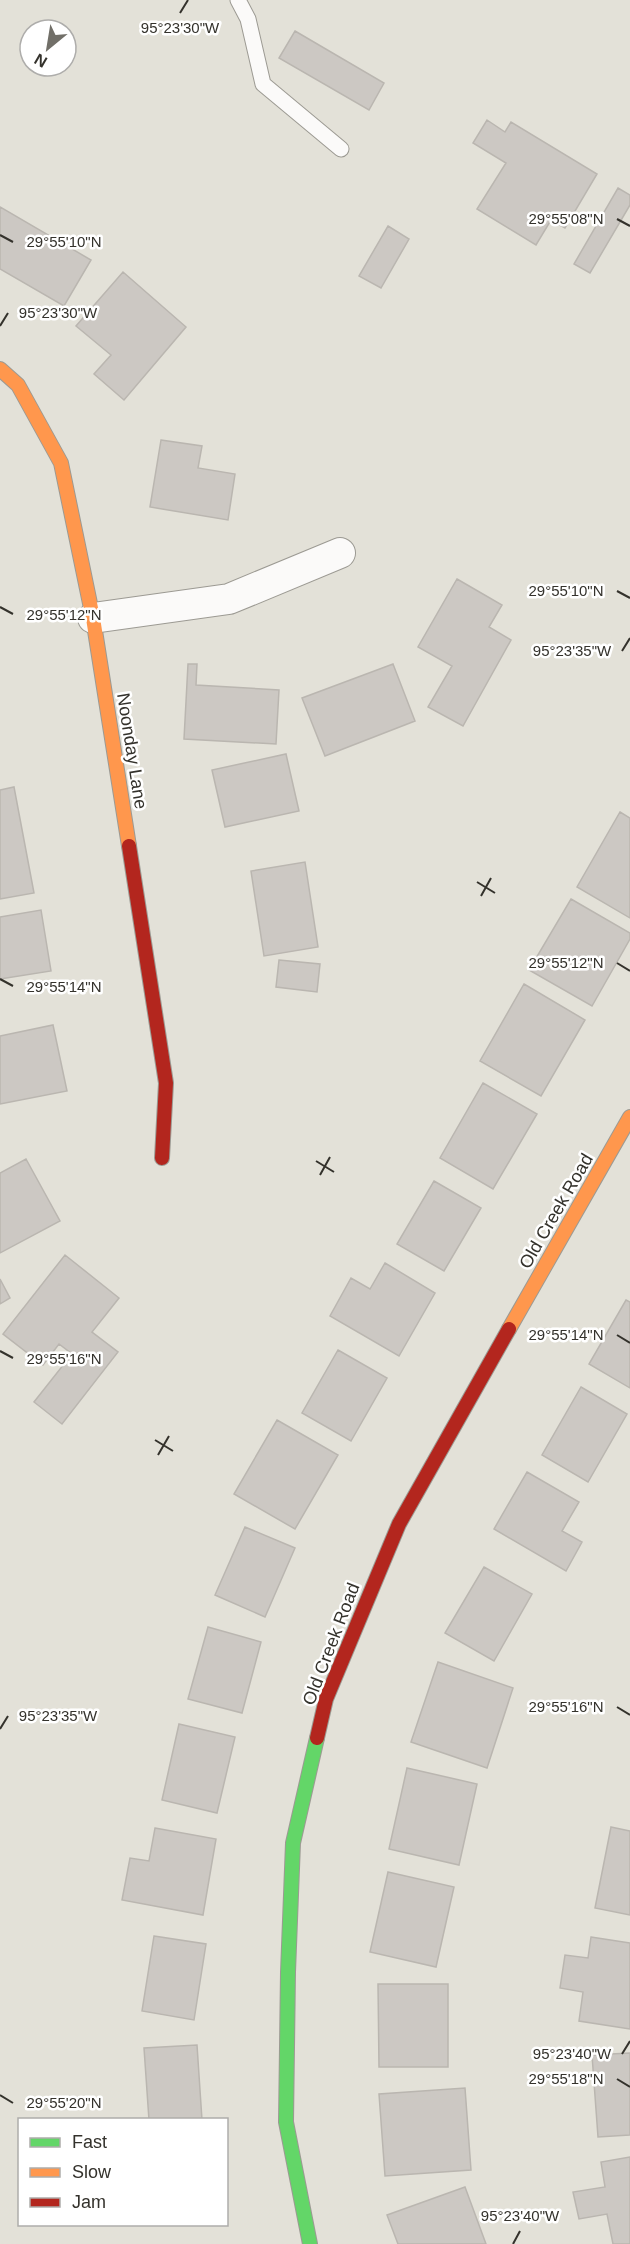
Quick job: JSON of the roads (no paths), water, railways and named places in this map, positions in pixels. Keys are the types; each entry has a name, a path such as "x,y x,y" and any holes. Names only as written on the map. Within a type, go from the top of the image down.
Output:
{"street":[{"name":"Noonday Lane","path":"0,369 18,385 61,463 93,618 166,1083 162,1158"},
{"path":"93,618 229,599 340,553"},
{"name":"Old Creek Road","path":"310,2244 286,2122 288,1972 293,1844 326,1699 399,1524 630,1117"}],"lane":[{"path":"238,0 248,19 263,84 341,149"}]}
